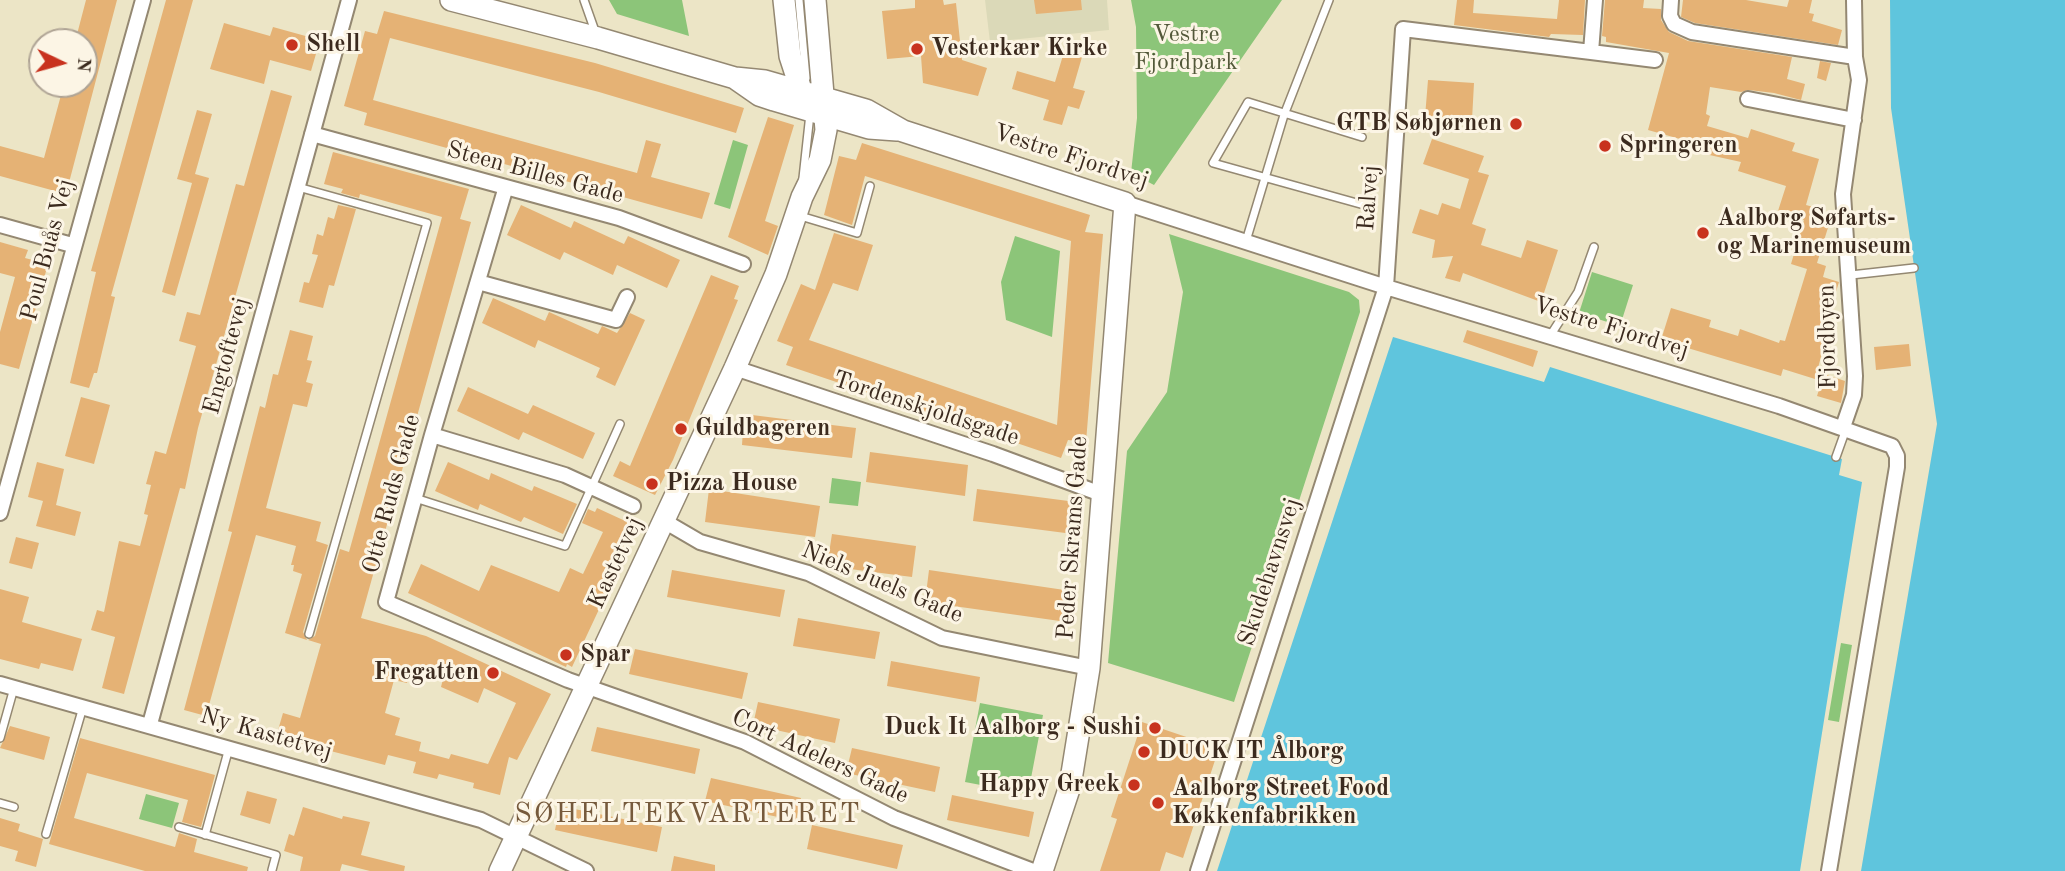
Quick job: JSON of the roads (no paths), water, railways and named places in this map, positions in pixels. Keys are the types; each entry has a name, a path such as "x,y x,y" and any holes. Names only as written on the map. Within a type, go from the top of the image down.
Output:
{"street":[{"name":"Poul Buås Vej","path":"0,513 72,245 143,0"},
{"name":"Engtoftevej","path":"150,724 349,0"},
{"name":"Vestre Fjordvej","path":"451,0 474,2 735,78 765,81 869,128 903,131 1386,287 1844,427 1892,446 1897,456 1897,467 1829,871"},
{"path":"785,0 790,56 813,101"},
{"path":"813,101 815,0"},
{"path":"1595,0 1591,52 1654,60"},
{"path":"1671,0 1670,16 1674,24 1692,32 1855,57"},
{"name":"Fjordbyen","path":"1844,427 1854,395 1856,376 1851,275 1843,194 1859,80 1855,57 1854,0"},
{"name":"Ralvej","path":"1386,287 1403,29 1591,52"},
{"path":"1748,99 1854,120"},
{"name":"Kastetvej","path":"500,871 735,368 776,274 799,206 820,160 813,101"},
{"name":"Steen Billes Gade","path":"312,134 505,190 619,218 743,264"},
{"name":"Otte Ruds Gade","path":"505,190 432,435 386,602 586,687"},
{"name":"Peder Skrams Gade","path":"1042,871 1070,786 1089,668 1125,203"},
{"path":"0,225 72,245"},
{"path":"478,282 616,320 627,297"},
{"name":"Skudehavnsvej","path":"1198,871 1386,287"},
{"name":"Tordenskjoldsgade","path":"735,368 1101,494"},
{"path":"432,435 565,475 633,506"},
{"path":"0,451 16,456"},
{"name":"Niels Juels Gade","path":"664,521 700,542 808,573 942,638 1089,668"},
{"name":"Ny Kastetvej","path":"7,686 150,724 481,820 586,871"},
{"name":"Cort Adelers Gade","path":"586,687 745,742 894,818 1033,871"}],"lane":[{"path":"584,0 598,38"},
{"path":"799,0 813,101"},
{"path":"1246,240 1284,115 1329,0"},
{"path":"1362,137 1248,102 1213,163 1364,205"},
{"path":"799,206 857,233 870,186"},
{"path":"297,187 427,223 309,634"},
{"path":"1549,337 1578,292 1594,247"},
{"path":"1851,275 1914,268"},
{"path":"415,498 565,546 620,424"},
{"path":"1836,457 1844,427"},
{"path":"0,738 7,686"},
{"path":"46,834 83,706"},
{"path":"205,835 229,747"},
{"path":"0,803 14,807"},
{"path":"178,827 276,855 272,870"}],"water":[{"path":"1890,0 2065,0 2065,871 1861,871 1937,424 1891,108"},
{"path":"1393,337 1544,382 1550,367 1842,459 1839,475 1862,482 1800,871 1217,871"}],"place":[{"name":"Shell","path":"292,45"},
{"name":"Vesterkær Kirke","path":"917,49"},
{"name":"GTB Søbjørnen","path":"1516,124"},
{"name":"Springeren","path":"1605,146"},
{"name":"Aalborg Søfarts- og Marinemuseum","path":"1703,233"},
{"name":"Guldbageren","path":"681,429"},
{"name":"Pizza House","path":"652,484"},
{"name":"Spar","path":"566,655"},
{"name":"Fregatten","path":"493,673"},
{"name":"Duck It Aalborg - Sushi","path":"1155,728"},
{"name":"DUCK IT Ålborg","path":"1144,752"},
{"name":"Happy Greek","path":"1134,785"},
{"name":"Aalborg Street Food Køkkenfabrikken","path":"1158,803"}],"district":[{"name":"SØHELTEKVARTERET","path":"688,815"}],"park label":[{"name":"Vestre Fjordpark","path":"1186,49"}]}
